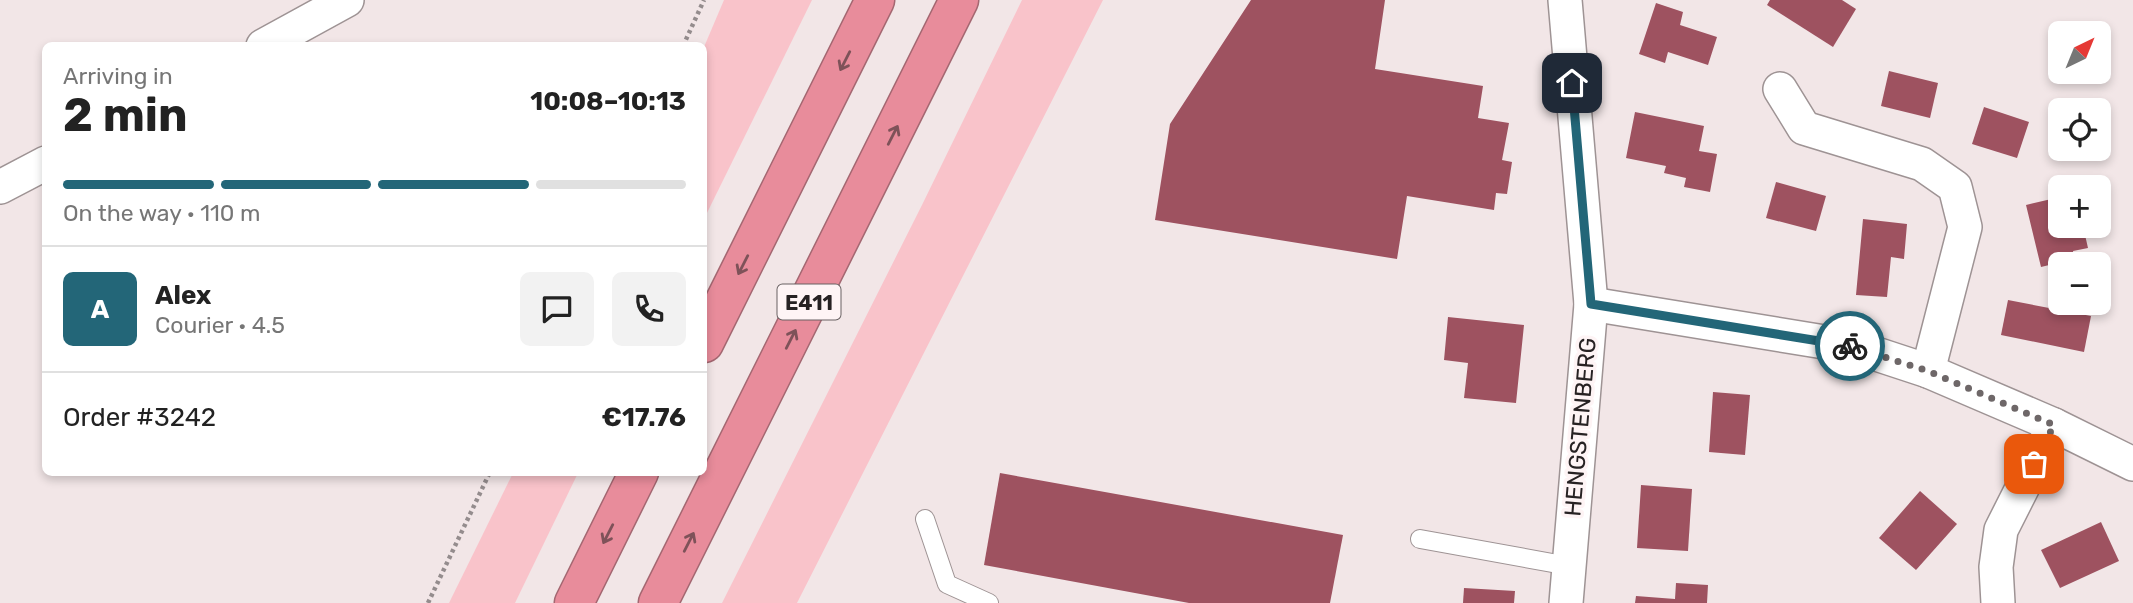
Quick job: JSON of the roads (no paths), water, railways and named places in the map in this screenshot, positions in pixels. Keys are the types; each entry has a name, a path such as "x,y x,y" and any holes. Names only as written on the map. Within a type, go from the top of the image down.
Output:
{"highway":[{"path":"707,338 875,0"},
{"name":"E411","path":"658,603 959,0"},
{"path":"574,603 637,476"}],"street":[{"path":"270,42 347,0"},
{"name":"HENGSTENBERG","path":"1564,0 1591,304 1566,603"},
{"path":"1780,89 1804,128 1922,164 1955,187 1965,227 1928,371"},
{"path":"0,187 42,165"},
{"path":"1591,304 1854,347 1928,371 2054,425 2133,464"},
{"path":"1998,603 1996,568 2001,530 2054,425"}],"lane":[{"path":"925,519 947,583 989,603"},
{"path":"1420,539 1569,566"}]}
